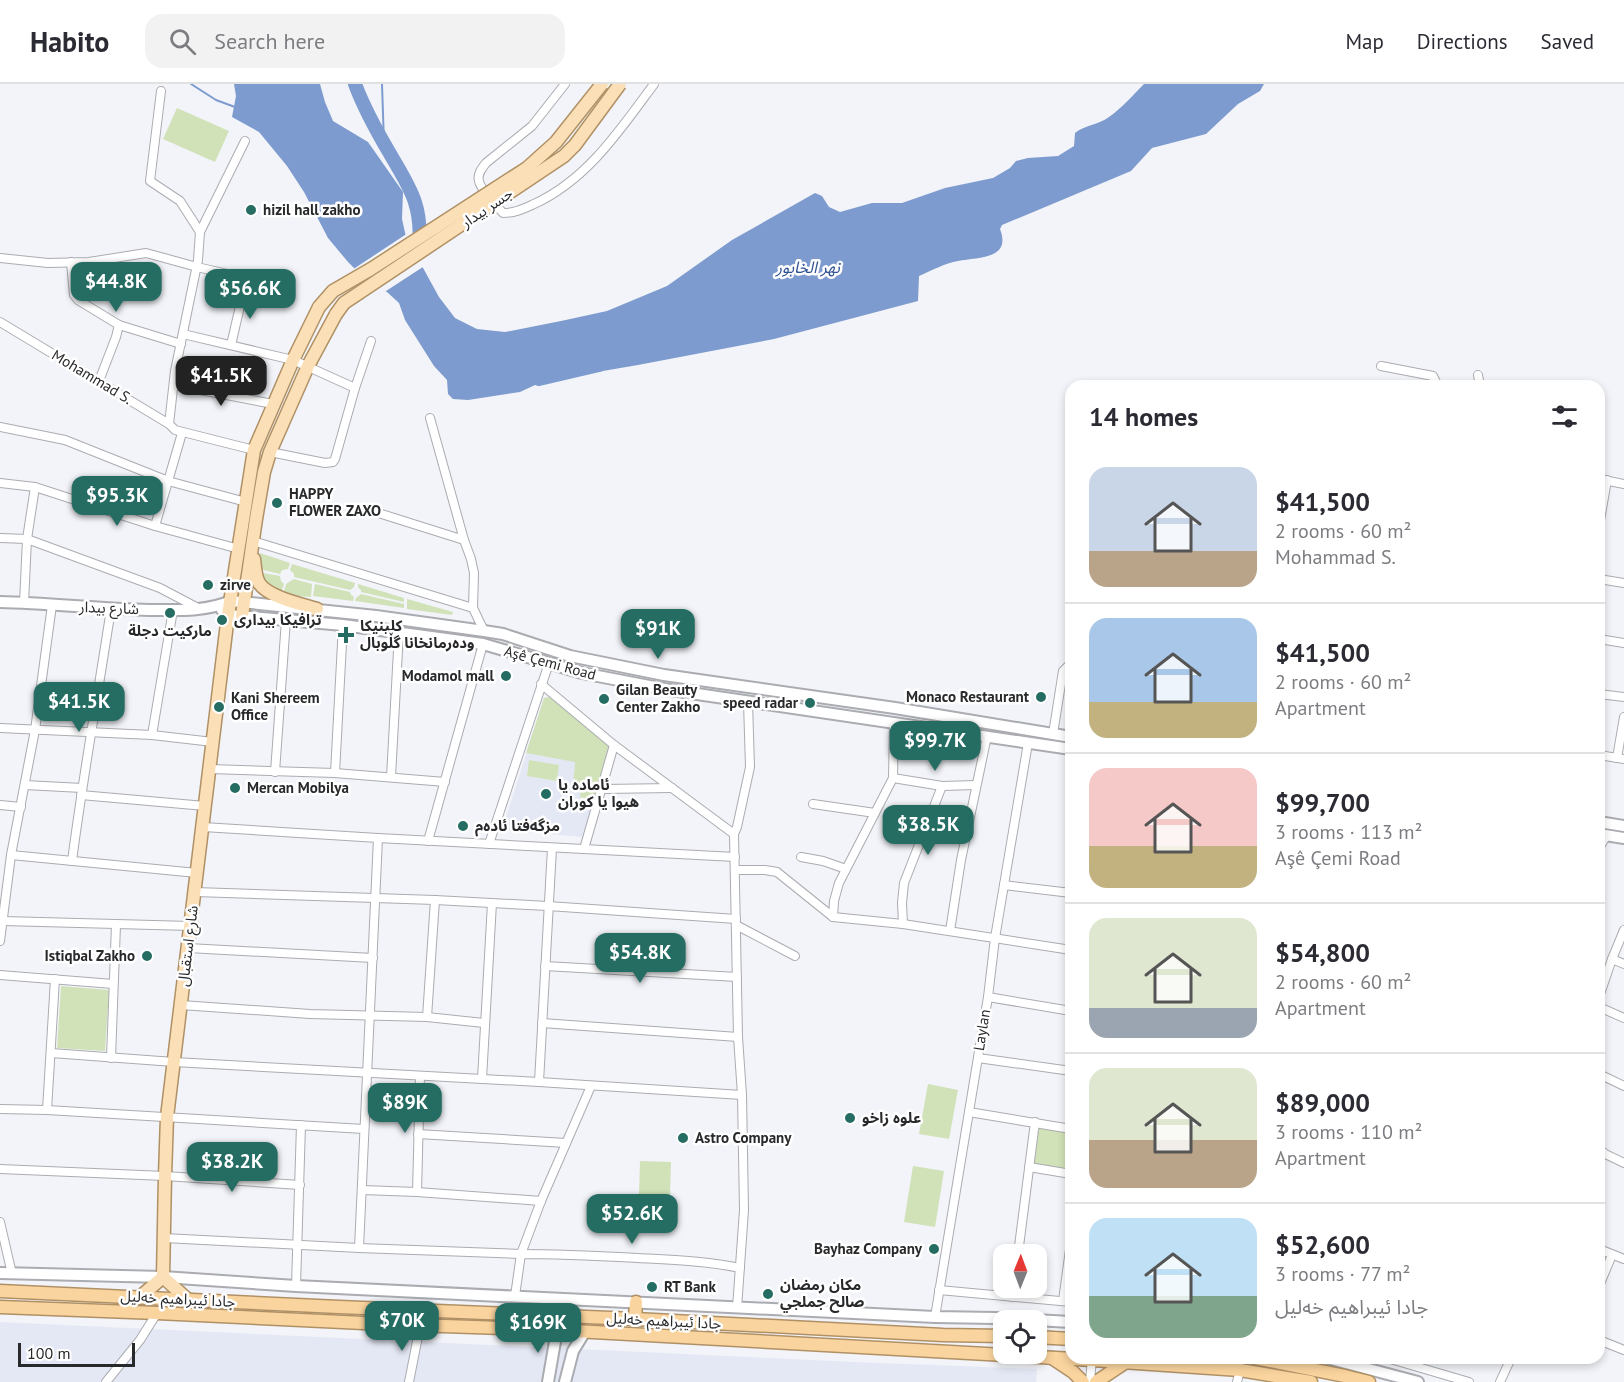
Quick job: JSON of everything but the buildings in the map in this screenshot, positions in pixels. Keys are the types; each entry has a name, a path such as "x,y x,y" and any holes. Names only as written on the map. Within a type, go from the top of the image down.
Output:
{"highway":[{"name":"جادا ئیبراهیم خەلیل","path":"0,1291 993,1336"},
{"path":"635,1319 636,1302"},
{"path":"0,1307 557,1330 1065,1358"},
{"path":"338,1322 339,1307"},
{"path":"384,1309 384,1324"},
{"path":"1047,1338 1065,1339"},
{"path":"1051,1358 1073,1372 1083,1382"},
{"path":"1096,1382 1123,1364"},
{"path":"1142,1364 1311,1382"},
{"path":"1285,1364 1369,1382"}],"main road":[{"name":"جسر بيدار","path":"293,360 319,307 333,291 527,168 556,142 602,84"},
{"name":"جسر بيدار","path":"253,541 264,472 270,452 308,366 344,303 564,156 575,145 620,84"},
{"path":"242,616 237,602 239,549 254,450 293,360"},
{"path":"237,602 253,541"},
{"path":"253,541 254,563 260,584 279,596 317,609"},
{"path":"217,607 237,602"},
{"name":"Aşê Çemi Road","path":"237,602 317,609 503,634 570,656 664,675 895,708 1065,736"},
{"name":"شارع استقبال","path":"163,1277 167,1117 228,615 237,602"},
{"name":"شارع بيدار","path":"0,603 111,609 173,610 217,607"},
{"path":"217,607 228,615"},
{"name":"Aşê Çemi Road","path":"228,615 344,625 483,644 593,675 670,690 1065,748"},
{"path":"1605,823 1624,826"},
{"path":"1605,834 1624,838"},
{"name":"جادا ئیبراهیم خەلیل","path":"0,1273 163,1277 296,1286 737,1308 1065,1322"},
{"path":"140,1297 163,1277 186,1299"},
{"path":"548,1382 557,1330"},
{"path":"565,1382 573,1351 584,1333"},
{"path":"1350,1364 1418,1382"}],"street":[{"path":"565,84 532,126 482,167 479,183 503,213 514,213 553,195 580,174 622,127 654,84"},
{"path":"160,91 150,181 180,201 200,232"},
{"path":"170,424 181,344 197,267 200,232 245,141"},
{"path":"0,258 48,263 89,262 146,253 236,276 241,280 244,289 231,345"},
{"path":"71,262 74,295 78,300 119,325 181,344"},
{"name":"Mohammad S.","path":"0,322 170,424 175,430 254,450"},
{"path":"99,381 119,325"},
{"path":"183,334 293,360 355,388"},
{"path":"270,452 325,463 333,462 371,341"},
{"path":"1381,366 1433,376 1435,380"},
{"path":"1478,375 1478,380"},
{"path":"174,385 273,404"},
{"path":"430,418 471,559 474,573 473,608 484,631"},
{"path":"0,427 65,440 168,481 246,502"},
{"path":"155,526 182,433"},
{"path":"1605,479 1624,484"},
{"path":"0,483 35,487 155,526 239,549"},
{"path":"24,603 27,539 35,487"},
{"path":"372,511 464,540"},
{"path":"0,538 27,539 160,588 199,608"},
{"path":"253,541 473,608"},
{"path":"1605,580 1624,583"},
{"path":"0,941 10,859 35,730 52,605"},
{"path":"72,861 111,609"},
{"path":"152,735 173,610"},
{"path":"275,772 286,620"},
{"path":"335,773 344,625"},
{"path":"391,777 399,632"},
{"path":"1605,640 1624,643"},
{"path":"428,841 483,644"},
{"path":"489,844 549,663"},
{"path":"1053,734 1065,681"},
{"path":"541,684 614,745 734,834"},
{"path":"1605,695 1624,698"},
{"path":"737,1308 744,1210 734,834 750,767 748,702"},
{"path":"1605,756 1620,758 1624,717"},
{"path":"833,917 839,883 893,778 894,723"},
{"path":"0,728 152,735 213,742"},
{"path":"950,932 987,736"},
{"name":"Laylan","path":"935,1317 1028,743"},
{"path":"584,849 614,745"},
{"path":"210,769 335,773 445,782"},
{"path":"893,778 942,786 976,785"},
{"path":"25,785 205,806"},
{"path":"903,924 904,883 942,786"},
{"path":"603,789 672,788"},
{"path":"813,804 875,813"},
{"path":"0,805 21,807"},
{"path":"203,827 735,857"},
{"path":"359,1248 378,838"},
{"path":"539,1082 552,848"},
{"path":"801,857 823,861 846,869"},
{"path":"0,861 10,859 72,861 197,873"},
{"path":"735,870 765,870 777,873 833,917 903,924 1065,949"},
{"path":"1004,885 1065,890"},
{"path":"195,892 549,906 736,922 795,956"},
{"path":"427,1017 435,900"},
{"path":"482,1079 492,903"},
{"path":"3,921 191,926"},
{"path":"111,1058 116,924"},
{"path":"1605,979 1624,930"},
{"path":"188,948 373,958"},
{"path":"1612,959 1624,964"},
{"path":"545,966 737,977"},
{"path":"0,975 113,984"},
{"path":"47,1110 55,979"},
{"path":"988,998 1065,1010"},
{"path":"181,1005 310,1014 427,1017 484,1023"},
{"path":"1605,1010 1624,1018"},
{"path":"542,1023 738,1037"},
{"path":"51,1053 742,1095"},
{"path":"978,1058 1065,1070"},
{"path":"417,1192 420,1076"},
{"path":"1605,1077 1624,1086"},
{"path":"515,1296 521,1254 541,1201 591,1086"},
{"path":"0,1109 364,1129"},
{"path":"969,1112 1065,1128"},
{"path":"1019,1244 1035,1122"},
{"path":"296,1286 301,1125"},
{"path":"418,1134 566,1143"},
{"path":"1605,1153 1624,1163"},
{"path":"1029,1167 1065,1173"},
{"path":"0,1169 300,1185"},
{"path":"362,1190 541,1201"},
{"path":"0,1222 12,1274"},
{"path":"164,1238 297,1246 668,1260 721,1264 740,1268"},
{"path":"1605,1252 1624,1259"},
{"path":"1605,1272 1612,1255"},
{"path":"939,1290 993,1295"},
{"path":"1023,1298 1065,1302"},
{"path":"106,1382 140,1340 157,1313"},
{"path":"409,1382 420,1326"},
{"path":"1605,1342 1624,1350"},
{"path":"1090,1382 1092,1364"},
{"path":"1408,1364 1469,1382"},
{"path":"1500,1382 1508,1364"}],"shaded area":[{"path":"549,697 609,745 586,834 583,837 502,830 544,698"},
{"path":"0,1322 1037,1369 1036,1382 0,1382"}],"green space":[{"path":"177,108 229,131 215,162 163,139"},
{"path":"260,553 290,563 288,569 282,570 280,574 259,569"},
{"path":"292,564 355,583 354,587 350,590 294,577 290,570"},
{"path":"258,572 280,576 284,584 281,594 268,588"},
{"path":"294,579 312,584 311,597 283,595 286,584"},
{"path":"315,584 350,592 354,597 353,601 313,596"},
{"path":"358,584 404,598 404,602 361,592"},
{"path":"361,594 404,604 404,608 355,601"},
{"path":"407,599 453,612 452,615 407,609"},
{"path":"549,697 609,745 595,800 580,797 581,788 573,787 575,762 526,753 544,698"},
{"path":"529,760 559,765 557,781 527,776"},
{"path":"61,986 109,990 105,1051 57,1048"},
{"path":"928,1084 958,1090 949,1139 919,1134"},
{"path":"1038,1127 1065,1132 1065,1170 1032,1164"},
{"path":"640,1161 671,1162 670,1196 639,1195"},
{"path":"913,1166 944,1171 935,1227 904,1222"}],"water":[{"name":"نهر الخابور","path":"234,84 320,84 333,121 368,142 403,192 402,219 406,237 439,297 455,318 477,329 505,332 607,311 667,286 732,240 815,193 822,196 829,207 840,212 872,203 902,203 945,188 993,178 1010,168 1016,161 1058,156 1074,146 1075,133 1109,117 1144,84 1264,84 1260,91 1238,104 1206,134 1152,148 1131,171 1002,225 1000,229 1001,247 997,252 983,257 948,263 919,276 918,301 774,339 638,365 591,373 576,366 520,392 468,400 453,399 448,394 447,380 434,366 405,320 399,303 387,292 367,281 348,262 328,238 304,192 287,166 259,132 232,117 236,96"}],"pier":[{"path":"408,233 426,265 383,293 366,283 352,270"}],"waterway":[{"path":"191,84 216,100 235,107"},
{"name":"نهر الخابور","path":"355,84 370,119 413,197 419,219 419,248"},
{"path":"382,84 384,143"},
{"name":"نهر الخابور","path":"539,379 599,365"}],"place":[{"name":"hizil hall zakho","path":"251,210"},
{"name":"HAPPY FLOWER ZAXO","path":"277,503"},
{"name":"zirve","path":"208,585"},
{"name":"ماركيت دجلة","path":"170,613"},
{"name":"ترافيكا بيدارى","path":"222,620"},
{"name":"کلینیکا ودەرمانخانا گڵوبال","path":"346,635"},
{"name":"Modamol mall","path":"506,676"},
{"name":"Monaco Restaurant","path":"1041,697"},
{"name":"Gilan Beauty Center Zakho","path":"604,699"},
{"name":"speed radar","path":"810,703"},
{"name":"Kani Shereem Office","path":"219,707"},
{"name":"Mercan Mobilya","path":"235,788"},
{"name":"ئاماده یا هیوا یا کوران","path":"546,794"},
{"name":"مزگەفتا ئادەم","path":"463,826"},
{"name":"Istiqbal Zakho","path":"147,956"},
{"name":"علوه زاخو","path":"850,1118"},
{"name":"Astro Company","path":"683,1138"},
{"name":"Bayhaz Company","path":"934,1249"},
{"name":"RT Bank","path":"652,1287"},
{"name":"مكان رمضان صالح جملجي","path":"768,1294"}]}
